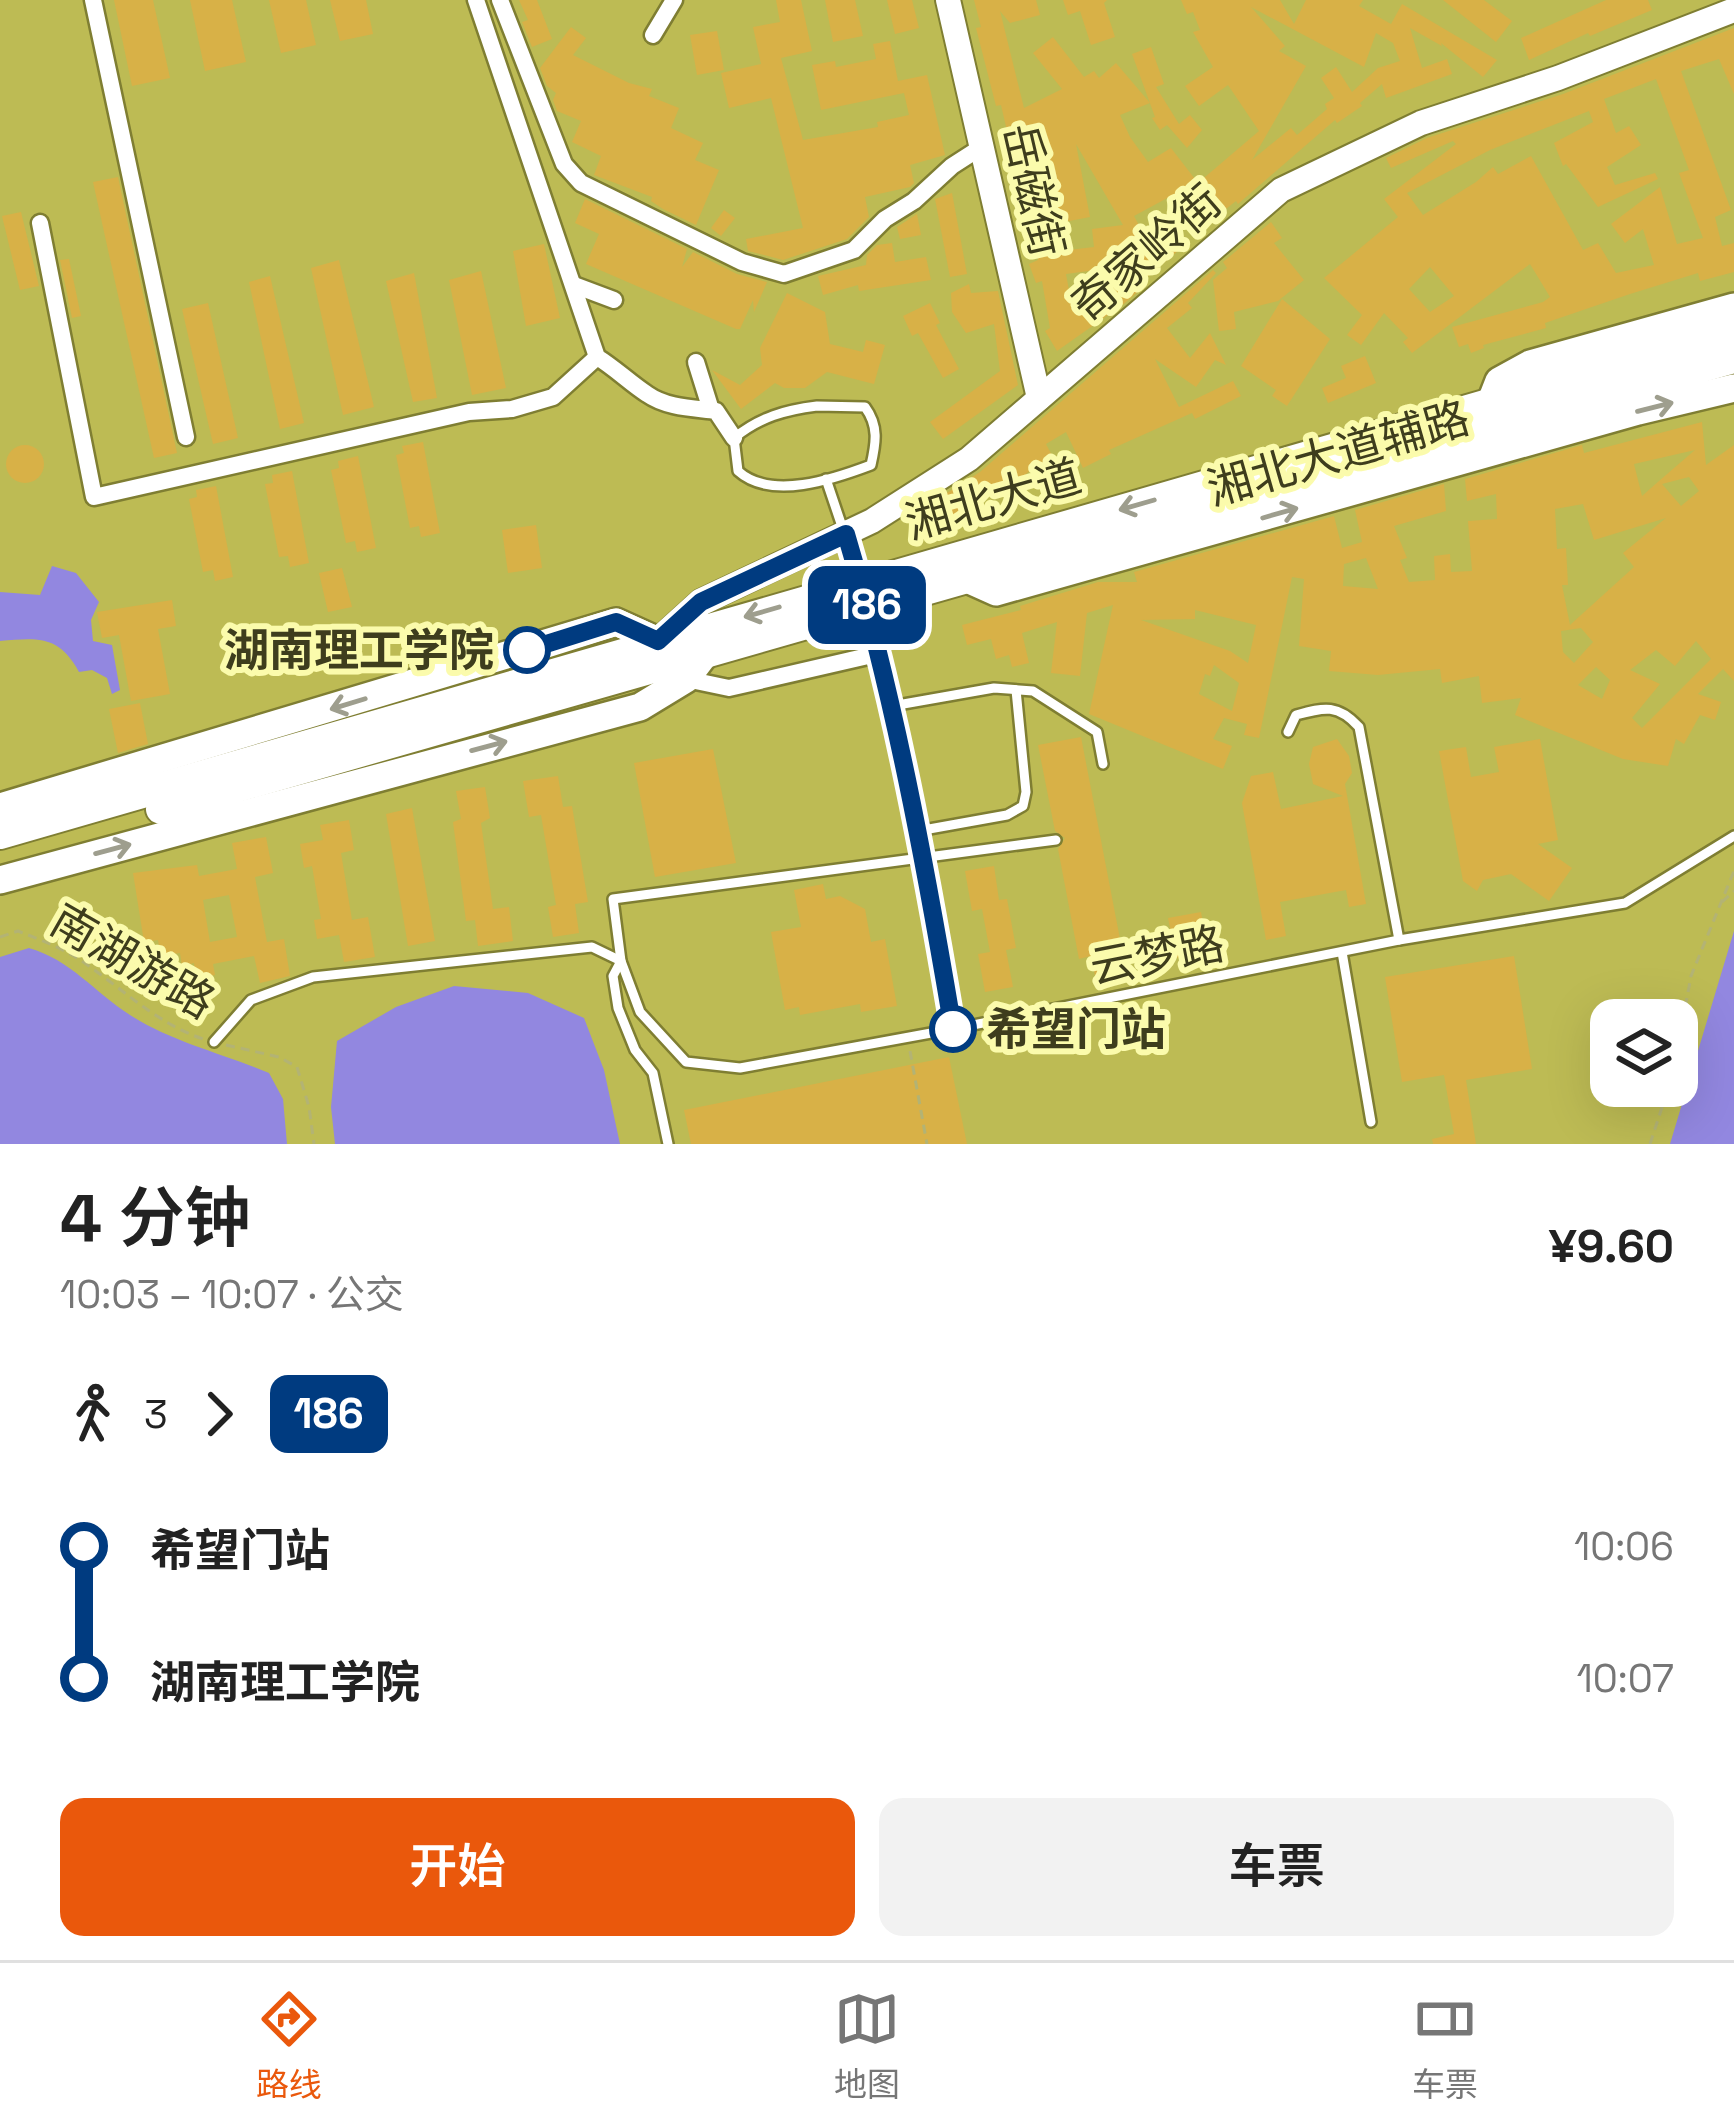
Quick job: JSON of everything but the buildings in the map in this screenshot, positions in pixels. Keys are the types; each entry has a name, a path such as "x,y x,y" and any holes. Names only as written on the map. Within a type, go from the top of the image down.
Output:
{"highway":[{"name":"湘北大道","path":"0,834 1734,333"},
{"name":"湘北大道","path":"0,855 638,674 695,667 967,579 1734,358"}],"main road":[{"name":"湘北大道辅路","path":"1490,404 1499,381 1530,364 1734,307"},
{"name":"湘北大道辅路","path":"967,579 996,592 1734,388"},
{"path":"0,807 616,622 658,641"},
{"path":"0,880 640,707 695,667"}],"street":[{"path":"93,0 185,437"},
{"path":"476,0 597,357 626,374 647,395 674,406 716,411 734,438"},
{"path":"500,0 564,164 581,183 742,262 784,274 854,250 885,219 980,148"},
{"path":"653,34 674,0"},
{"name":"岳磁街","path":"948,0 1039,398"},
{"name":"奇家岭街","path":"658,641 701,602 846,534 969,459 1281,190 1421,123 1558,78 1734,10"},
{"path":"40,223 94,497 469,412 512,409 554,397 597,357"},
{"path":"574,285 614,300"},
{"path":"696,362 711,410"},
{"path":"695,667 729,688 880,652"}],"lane":[{"path":"866,407 874,420 876,443 871,465 826,478 767,486 749,481 738,471 734,438 754,422 796,409 866,407"},
{"path":"826,478 880,652 953,1029"},
{"path":"918,832 1007,815 1023,806 1026,792 1016,690"},
{"path":"892,706 956,692 1033,691 1097,732 1103,764"},
{"path":"1288,732 1296,715 1321,708 1345,712 1359,727 1399,940"},
{"name":"云梦路","path":"621,961 640,1012 686,1063 740,1068 1399,940 1624,903 1734,836"},
{"path":"668,1144 653,1073 635,1050 618,1008 613,976 621,961 614,899 1056,840"},
{"path":"214,1042 251,1000 313,977 592,947 621,961"},
{"path":"1342,952 1371,1122"}],"path":[{"path":"1687,999 1691,976 1734,871"},
{"path":"1721,902 1734,891"},
{"name":"南湖游路","path":"0,937 18,931 51,944 183,1032 279,1057 297,1067 314,1144"},
{"path":"907,1037 927,1144"},
{"path":"1650,1144 1662,1107"}],"shaded area":[{"path":"0,0 1734,0 1734,1144 0,1144"},
{"path":"52,566 76,573 99,602 91,620 93,641 112,645 120,690 112,694 107,678 92,670 79,672 55,645 36,640 0,641 0,592 40,595"},
{"path":"1734,931 1734,1144 1670,1144 1681,1107 1698,1107 1698,1051"},
{"path":"29,948 70,968 147,1025 269,1073 283,1099 287,1144 0,1144 0,957"},
{"path":"454,986 528,993 584,1018 604,1070 620,1144 335,1144 331,1107 337,1041 396,1007"}],"bus line":[{"name":"186","path":"527,650 616,622 658,641 701,602 846,534 883,662 953,1029"}],"place":[{"name":"湖南理工学院","path":"527,650"},
{"name":"希望门站","path":"953,1029"}]}
